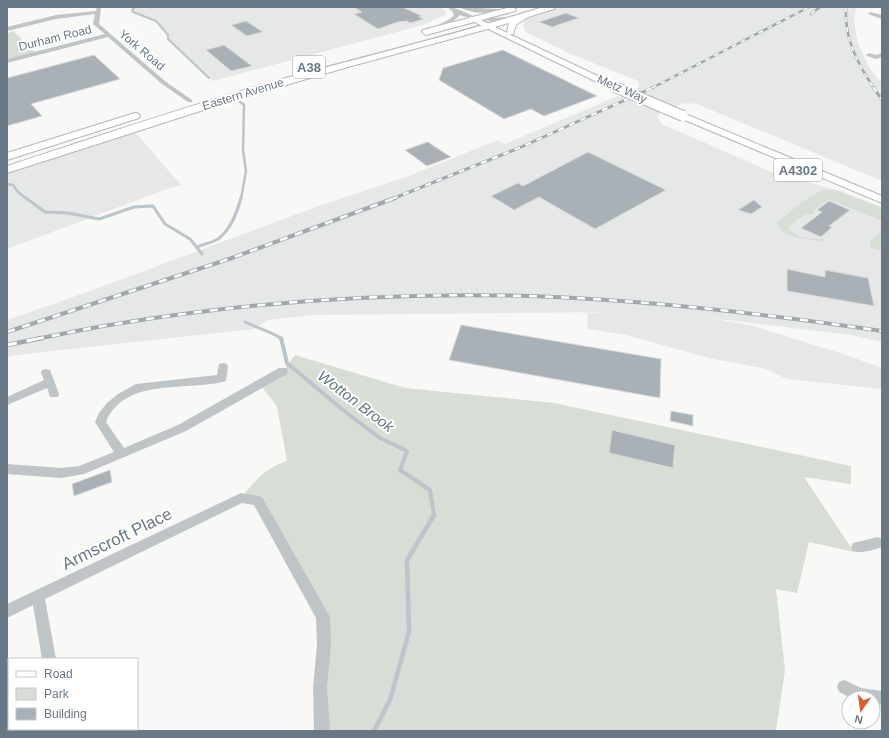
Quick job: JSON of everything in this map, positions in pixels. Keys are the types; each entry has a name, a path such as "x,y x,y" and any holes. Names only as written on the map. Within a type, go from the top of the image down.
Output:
{"highway":[{"name":"Eastern Avenue","path":"177,103 193,104 464,33 505,10 518,7"},
{"path":"518,7 522,12 531,13"},
{"name":"Eastern Avenue","path":"427,32 531,13 551,7"},
{"path":"427,32 445,33 445,38"},
{"name":"Eastern Avenue","path":"7,170 131,128 193,104 397,41"},
{"path":"7,157 143,113"},
{"path":"116,122 131,128"}],"main road":[{"path":"464,33 510,35 512,24 531,13"},
{"name":"Metz Way","path":"483,22 527,42 529,46 614,87 882,200"},
{"name":"Metz Way","path":"715,130 798,170 882,204"}],"street":[{"path":"462,7 480,11 505,10"},
{"path":"427,32 454,19 457,15 454,8"},
{"name":"Metz Way","path":"454,8 483,22"},
{"path":"7,29 56,17 99,10"},
{"name":"York Road","path":"99,10 96,24 164,83 193,104"},
{"path":"870,13 882,17"},
{"name":"Durham Road","path":"7,61 108,35"},
{"path":"869,54 880,58"},
{"path":"122,454 100,422 105,410 140,387 222,378 223,367"},
{"path":"7,469 68,473 80,471 182,428 283,371"},
{"path":"7,401 48,378 54,394"},
{"name":"Armscroft Place","path":"7,611 241,498 258,501 323,617 324,646 320,688 322,731"},
{"path":"857,547 881,545"},
{"path":"38,596 49,658"},
{"path":"844,687 849,690"}],"shaded area":[{"path":"135,7 439,7 446,11 447,14 423,25 213,81 168,38 168,35 156,21 133,12 132,10"},
{"path":"551,7 856,7 854,21 858,44 870,69 882,83 882,181 697,104 684,103 659,114 658,118 662,124 776,174 841,191 882,207 882,342 850,335 710,318 750,325 843,354 882,368 882,389 787,379 766,369 709,358 626,335 588,329 587,313 611,312 313,315 268,320 254,329 7,357 7,320 93,290 316,207 406,177 498,140 505,144 639,87 638,81 571,54 525,32 523,25 529,14"},
{"path":"134,131 181,185 7,249 7,170"}],"green space":[{"path":"13,31 35,52 7,59 7,33"},
{"path":"822,190 837,191 882,208 882,221 829,199 814,210 814,214 804,215 789,226 791,231 799,236 824,239 825,242 794,237 780,230 779,224 776,223 805,200"},
{"path":"882,230 882,252 881,250 871,248 870,241"},
{"path":"295,355 405,388 554,403 851,466 851,484 804,477 854,552 809,542 797,593 776,589 785,670 776,731 322,731 323,617 258,501 241,498 261,475 273,467 287,461 277,406 260,385 283,371"}],"building":[{"path":"353,7 402,7 422,16 419,17 424,19 410,23 407,21 398,22 378,29 354,14 362,12"},
{"path":"566,13 579,18 552,27 539,22"},
{"path":"246,21 263,32 247,36 231,25"},
{"path":"224,45 252,66 231,71 206,50"},
{"path":"503,50 597,96 544,116 531,109 504,119 439,80 443,68"},
{"path":"94,55 120,79 31,104 42,116 7,126 7,78"},
{"path":"428,142 451,157 427,166 405,150"},
{"path":"588,152 666,190 595,229 539,197 514,210 491,196 518,183 523,186"},
{"path":"754,200 762,207 751,214 738,210"},
{"path":"829,201 850,210 829,226 832,227 821,237 801,228 822,212 817,210"},
{"path":"787,269 825,277 825,270 868,278 874,306 787,291"},
{"path":"461,325 661,359 660,398 449,360"},
{"path":"671,411 693,415 693,426 670,421"},
{"path":"612,430 675,445 673,468 609,453"},
{"path":"110,470 112,482 74,496 72,484"}],"waterway":[{"path":"135,7 132,10 133,12 156,21 168,35 168,39 209,78"},
{"path":"239,101 244,105 243,150 246,171 241,199"},
{"name":"Wotton Brook","path":"7,184 13,185 18,192 27,199"},
{"name":"Wotton Brook","path":"26,198 45,212 68,213 99,219 134,207 153,206 165,224 190,239 202,254"},
{"path":"197,247 218,239 227,231 238,209 241,198"},
{"name":"Wotton Brook","path":"245,322 281,339"},
{"name":"Wotton Brook","path":"281,339 287,363 343,410 380,438 407,451 400,470 430,490 434,515"},
{"name":"Wotton Brook","path":"374,731 390,700 409,632 407,560 434,515"}],"railway":[{"path":"654,87 809,7"},
{"path":"811,14 820,7"},
{"path":"846,7 849,40 857,60 874,88"},
{"path":"392,199 519,148 654,87"},
{"path":"873,87 882,100"},
{"path":"7,332 229,259 395,198"},
{"path":"36,339 171,316 280,303 335,299 445,295 555,297 637,302 760,315 882,331"},
{"path":"7,345 42,338"}]}
